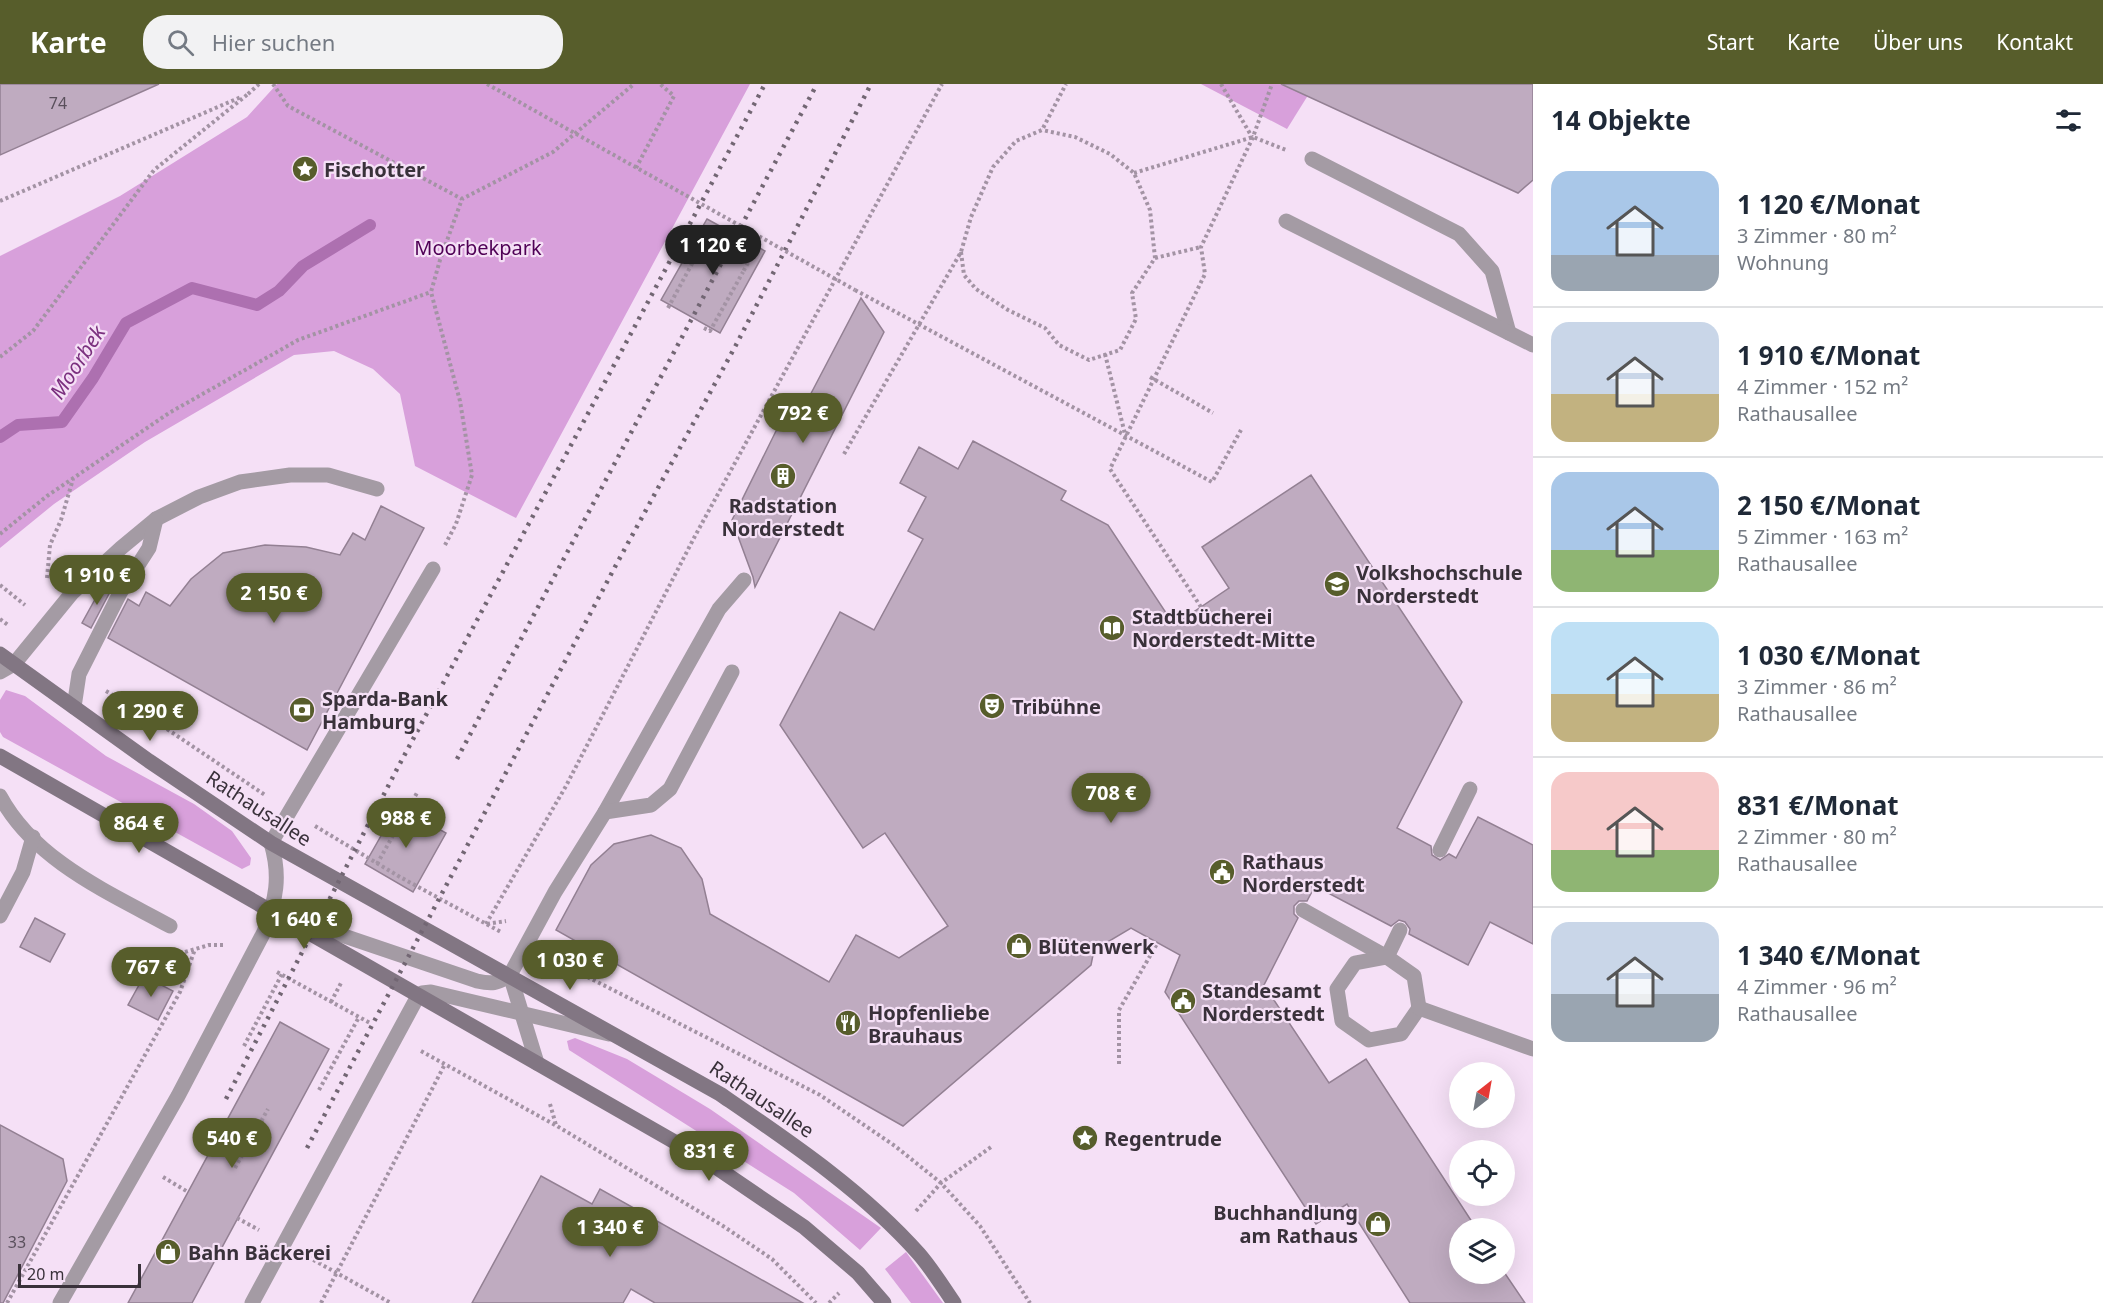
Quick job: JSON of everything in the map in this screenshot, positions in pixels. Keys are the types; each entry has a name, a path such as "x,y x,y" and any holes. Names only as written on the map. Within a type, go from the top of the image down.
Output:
{"main road":[{"name":"Rathausallee","path":"0,654 149,761 271,843 720,1094 782,1136 841,1180 898,1232 921,1256 954,1303"},
{"path":"0,756 701,1157 804,1227 858,1273 884,1303"}],"lane":[{"path":"1312,159 1459,234 1492,271 1509,333"},
{"path":"1286,221 1533,345"},
{"path":"0,672 14,664 72,593 156,519 199,497 240,482 280,477 328,475 377,489"},
{"path":"74,707 79,674 120,593 149,549 156,519"},
{"path":"60,1303 178,1096 251,959 272,911 277,864 271,843 433,569"},
{"path":"272,911 477,981 492,984 501,982 510,975 555,892 605,812 719,609 744,580"},
{"path":"605,812 651,805 670,789 732,672"},
{"path":"1440,850 1470,789"},
{"path":"0,796 7,808 33,837 67,868 170,926"},
{"path":"0,916 23,872 33,837"},
{"path":"1303,910 1387,957 1414,976 1419,1008 1401,1034 1369,1040 1342,1021 1337,989 1355,963 1387,957"},
{"path":"1387,957 1400,930"},
{"path":"510,975 537,1063"},
{"path":"252,1303 418,996 422,993 615,1035"},
{"path":"1419,1008 1533,1049"}],"path":[{"path":"0,357 33,331 154,170 259,84"},
{"path":"273,84 288,106 462,199"},
{"path":"487,84 855,290 1212,482 1241,430"},
{"path":"433,569 456,524 472,475 460,401 431,292 462,199 553,152 634,84"},
{"path":"636,168 674,96 660,84"},
{"path":"486,924 566,786 695,536 942,84"},
{"path":"1042,130 1066,84"},
{"path":"1221,84 1253,137"},
{"path":"1201,607 1110,469 1205,274 1201,247 1253,137 1272,84"},
{"path":"0,201 248,94"},
{"path":"844,454 961,252 971,217 993,167 1016,141 1042,130 1076,137 1110,153 1134,172 1150,210 1155,258 1132,293 1136,320 1120,350 1089,360 1059,345 1045,328 1008,310 976,290 964,275 961,252"},
{"path":"1134,172 1253,137"},
{"path":"733,240 741,225"},
{"path":"668,308 711,229 733,240 754,252 710,331 704,328"},
{"path":"1155,258 1201,247"},
{"path":"0,534 47,496 169,413 298,340 431,292"},
{"path":"1105,354 1125,435"},
{"path":"1150,377 1213,413"},
{"path":"59,610 46,576 50,545 61,520 74,478"},
{"path":"79,674 149,717 289,811 377,864 526,945 820,1095 895,1146 941,1184 980,1226 1030,1303"},
{"path":"377,864 418,791"},
{"path":"1119,1064 1119,1010 1158,942"},
{"path":"7,1303 180,992 195,949"},
{"path":"251,959 331,1002 343,978"},
{"path":"244,1046 282,974"},
{"path":"319,1090 359,1017"},
{"path":"321,1303 445,1064 556,1126 723,1226 772,1259 816,1303"},
{"path":"235,1168 268,1109"},
{"path":"170,1181 188,1192"},
{"path":"285,1244 391,1303"}],"green space":[{"name":"Moorbekpark","path":"277,84 750,84 516,518 415,466 400,394 373,369 334,351 294,355 145,442 54,504 0,548 0,256 120,196 247,117"},
{"path":"1201,84 1315,84 1287,129"},
{"path":"6,690 25,696 106,756 194,804 232,831 251,858 250,865 242,869 3,737 0,732 0,700"},
{"path":"575,1038 627,1059 710,1109 881,1228 860,1250 794,1193 569,1050 567,1041"},
{"path":"906,1252 943,1303 911,1303 885,1269"}],"building":[{"path":"0,84 159,84 0,155"},
{"path":"1281,84 1533,84 1533,180 1518,193"},
{"path":"707,219 765,251 720,333 661,300"},
{"name":"Radstation Norderstedt","path":"861,298 884,332 755,587 732,520 776,431 795,424"},
{"name":"Rathaus Norderstedt","path":"973,441 1066,491 1061,500 1108,525 1174,625 1229,588 1202,547 1311,475 1462,702 1397,828 1431,846 1432,855 1440,860 1449,854 1456,858 1478,817 1533,845 1533,944 1490,922 1468,965 1409,934 1410,929 1405,922 1399,920 1391,926 1315,886 1307,901 1299,901 1294,906 1294,914 1298,918 1264,985 1329,1083 1366,1059 1449,1187 1449,1206 1462,1206 1469,1218 1449,1218 1449,1284 1512,1284 1525,1303 1410,1303 1347,1204 1316,1224 1165,992 1180,955 1131,928 1094,950 1091,965 903,1126 556,930 591,865 614,844 651,835 681,848 702,879 710,914 829,982 856,935 899,958 948,926 885,833 863,848 780,725 840,612 874,630 923,539 908,531 926,497 900,483 919,447 958,469"},
{"path":"381,506 424,528 307,750 108,638 128,599 139,606 146,592 170,606 191,579 223,553 265,545 306,547 340,555 353,533 365,540"},
{"path":"104,583 112,588 91,628 82,623"},
{"path":"398,806 446,833 413,892 365,864"},
{"path":"35,918 65,934 50,962 20,947"},
{"path":"144,976 173,991 158,1020 128,1005"},
{"path":"280,1022 329,1049 192,1303 128,1303"},
{"path":"0,1125 63,1159 67,1181 3,1303 0,1303"},
{"path":"541,1176 592,1204 600,1189 803,1303 655,1303 631,1289 623,1303 472,1303"}],"waterway":[{"name":"Moorbek","path":"0,437 18,425 62,422 93,378 126,323 192,288 257,305 279,291 303,266 370,225"}],"railway":[{"path":"226,1099 397,769 765,84"},
{"path":"457,759 817,84"},
{"path":"307,1148 616,565 736,345 871,84"}],"place":[{"name":"Fischotter","path":"305,169"},
{"name":"Radstation Norderstedt","path":"783,476"},
{"name":"Volkshochschule Norderstedt","path":"1337,584"},
{"name":"Stadtbücherei Norderstedt-Mitte","path":"1112,628"},
{"name":"Tribühne","path":"992,706"},
{"name":"Sparda-Bank Hamburg","path":"302,710"},
{"name":"Rathaus Norderstedt","path":"1222,872"},
{"name":"Blütenwerk","path":"1019,946"},
{"name":"Standesamt Norderstedt","path":"1183,1001"},
{"name":"Hopfenliebe Brauhaus","path":"848,1023"},
{"name":"Regentrude","path":"1085,1138"},
{"name":"Buchhandlung am Rathaus","path":"1378,1224"},
{"name":"Bahn Bäckerei","path":"168,1252"}]}
